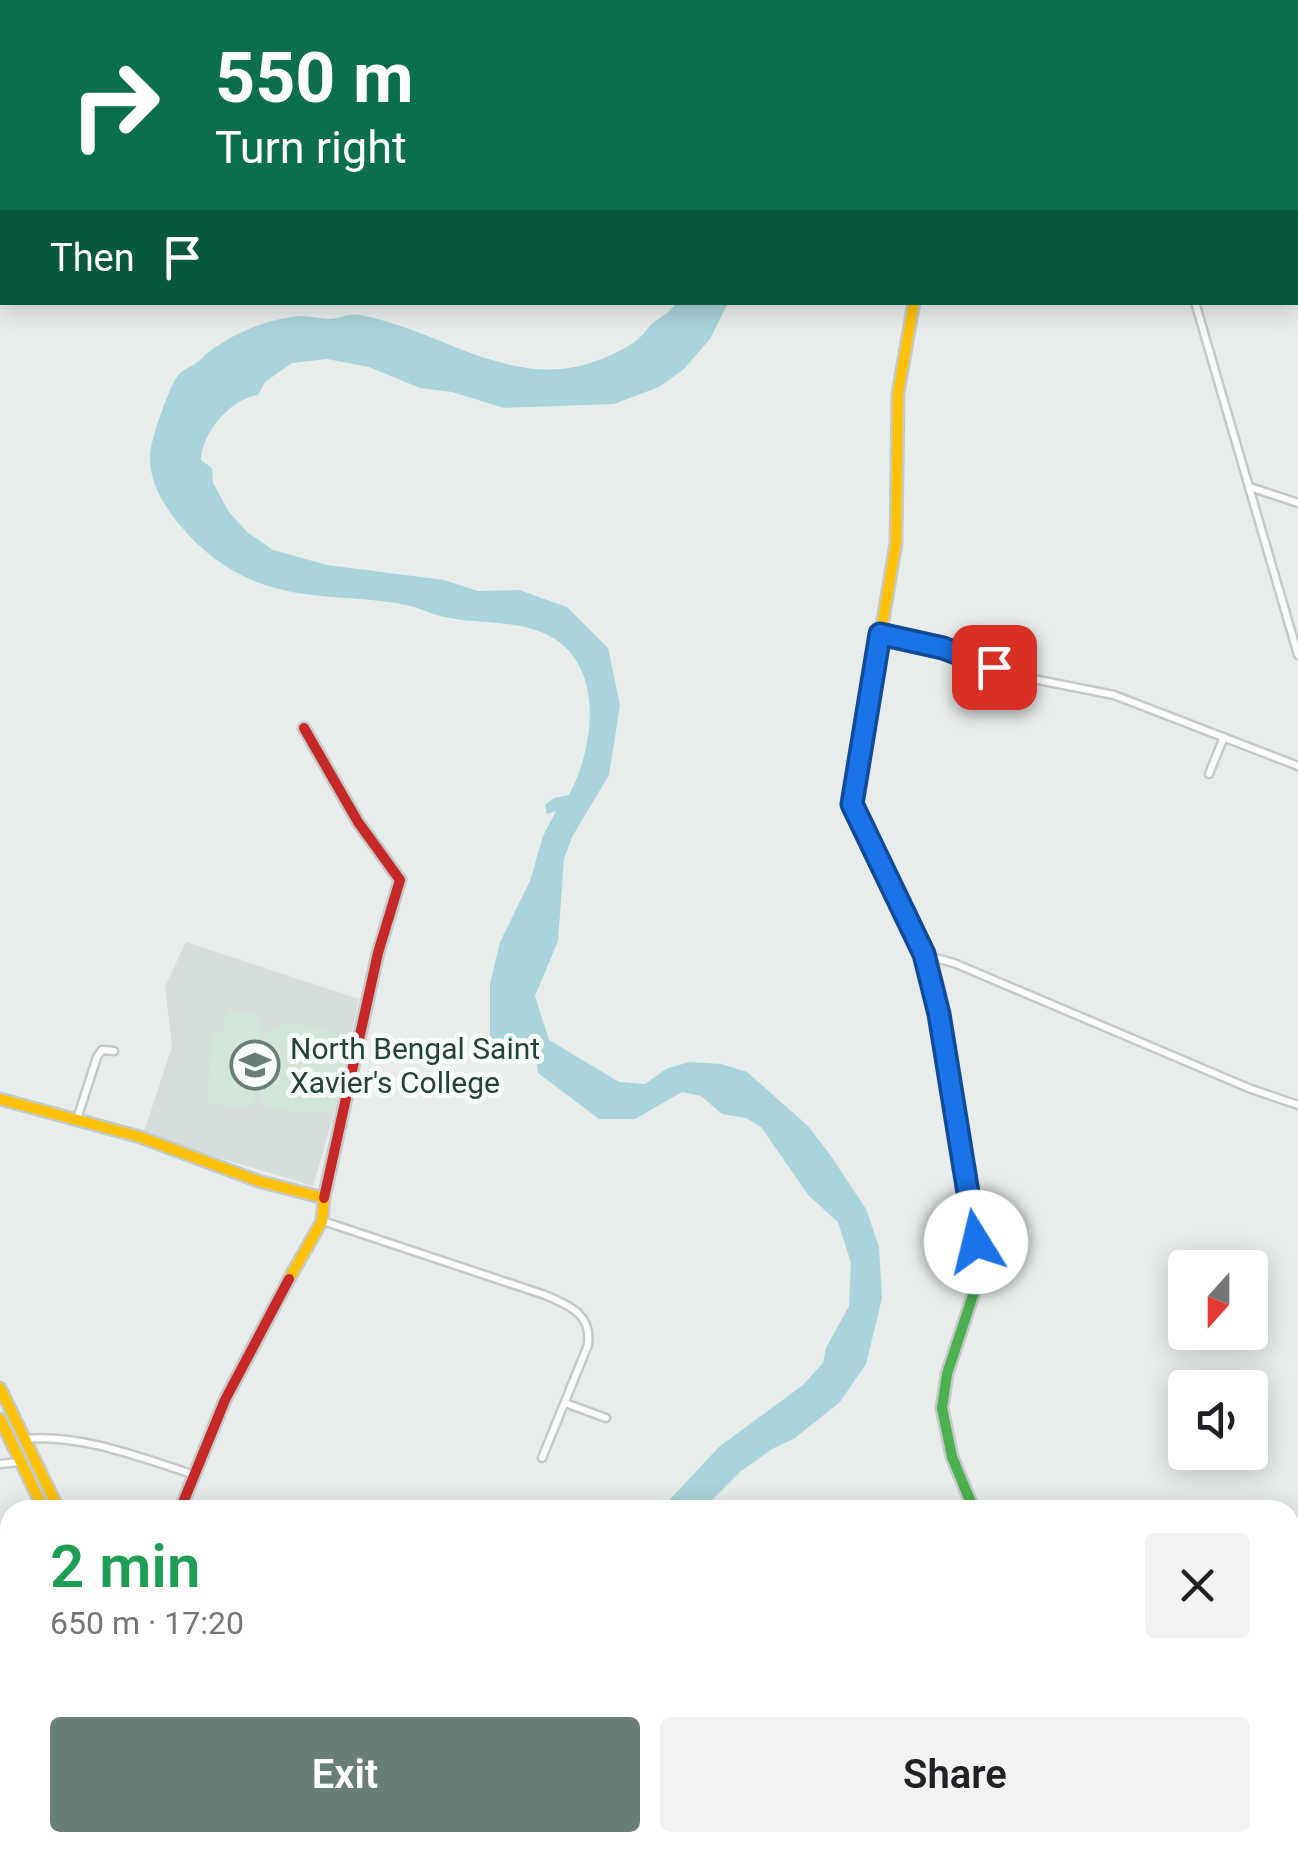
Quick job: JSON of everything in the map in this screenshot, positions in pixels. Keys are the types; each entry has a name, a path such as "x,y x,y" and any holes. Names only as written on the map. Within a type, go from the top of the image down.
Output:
{"main road":[{"path":"913,305 898,393 898,516 852,804 924,954 939,1014 976,1242 978,1280 947,1374 942,1408 952,1457 970,1500"},
{"path":"184,1500 322,1221 378,953 400,880 358,822 304,728"},
{"path":"0,1099 140,1137 258,1181 324,1198"},
{"path":"0,1388 55,1500"},
{"path":"0,1420 5,1440 39,1500"}],"street":[{"path":"1195,305 1298,655"},
{"path":"1249,486 1298,503"},
{"path":"880,634 943,648 1018,676 1114,695 1298,766"},
{"path":"1209,774 1224,737"},
{"path":"924,954 954,962 1298,1105"},
{"path":"78,1119 97,1057 102,1050 114,1051"},
{"path":"322,1221 546,1295 580,1312 587,1326 588,1345 542,1458"},
{"path":"565,1404 606,1418"},
{"path":"25,1439 63,1439 132,1454 193,1475"},
{"path":"0,1464 20,1462"}],"shaded area":[{"name":"North Bengal Saint Xavier's College","path":"186,942 359,999 334,1114 313,1186 143,1135 172,1046 165,986"}],"green space":[{"path":"227,1009 255,1015 261,1021 255,1099 249,1108 208,1104 212,1033 223,1033"},
{"path":"288,1022 351,1036 334,1114 268,1109 262,1100 265,1033"}],"water":[{"path":"674,305 727,305 710,339 684,369 659,387 614,404 504,408 452,392 420,388 369,367 327,359 292,363 265,382 258,395 238,403 220,418 207,439 201,460 212,468 213,483 229,512 247,532 273,550 327,565 444,580 478,591 519,590 567,607 608,648 620,705 609,775 572,837 564,859 558,941 535,996 549,1040 619,1082 645,1084 666,1069 689,1062 721,1064 747,1072 808,1126 831,1156 866,1209 879,1247 882,1298 866,1364 840,1402 795,1438 740,1472 712,1500 669,1500 720,1446 803,1385 823,1363 826,1348 849,1306 851,1263 838,1222 809,1196 761,1127 746,1118 722,1114 701,1096 682,1092 635,1119 599,1119 538,1073 537,1064 511,1041 502,1044 493,1063 484,1057 490,1041 490,984 500,942 530,881 543,836 556,811 547,814 545,805 569,795 586,750 589,700 584,677 573,656 556,640 522,626 444,617 388,602 293,592 246,577 205,551 173,517 155,484 150,465 161,413 180,373 220,344 274,320 360,315 478,356 537,369 567,368 599,360 639,339"}],"traffic: fast":[{"path":"949,1071 978,1280 947,1374 942,1408 952,1457 970,1500"}],"traffic: slow":[{"path":"913,305 898,393 896,543 852,804 923,955 949,1071"},
{"path":"0,1099 140,1137 258,1181 324,1198 322,1221 289,1279"},
{"path":"0,1388 54,1500"},
{"path":"0,1419 39,1500"}],"traffic: jam":[{"path":"304,728 358,822 400,880 378,953 324,1198"},
{"path":"184,1500 225,1400 289,1279"}],"place":[{"name":"North Bengal Saint Xavier's College","path":"255,1065"}],"route":[{"path":"976,1242 939,1014 924,954 858,823 852,795 880,634 902,636 994,667"}]}
